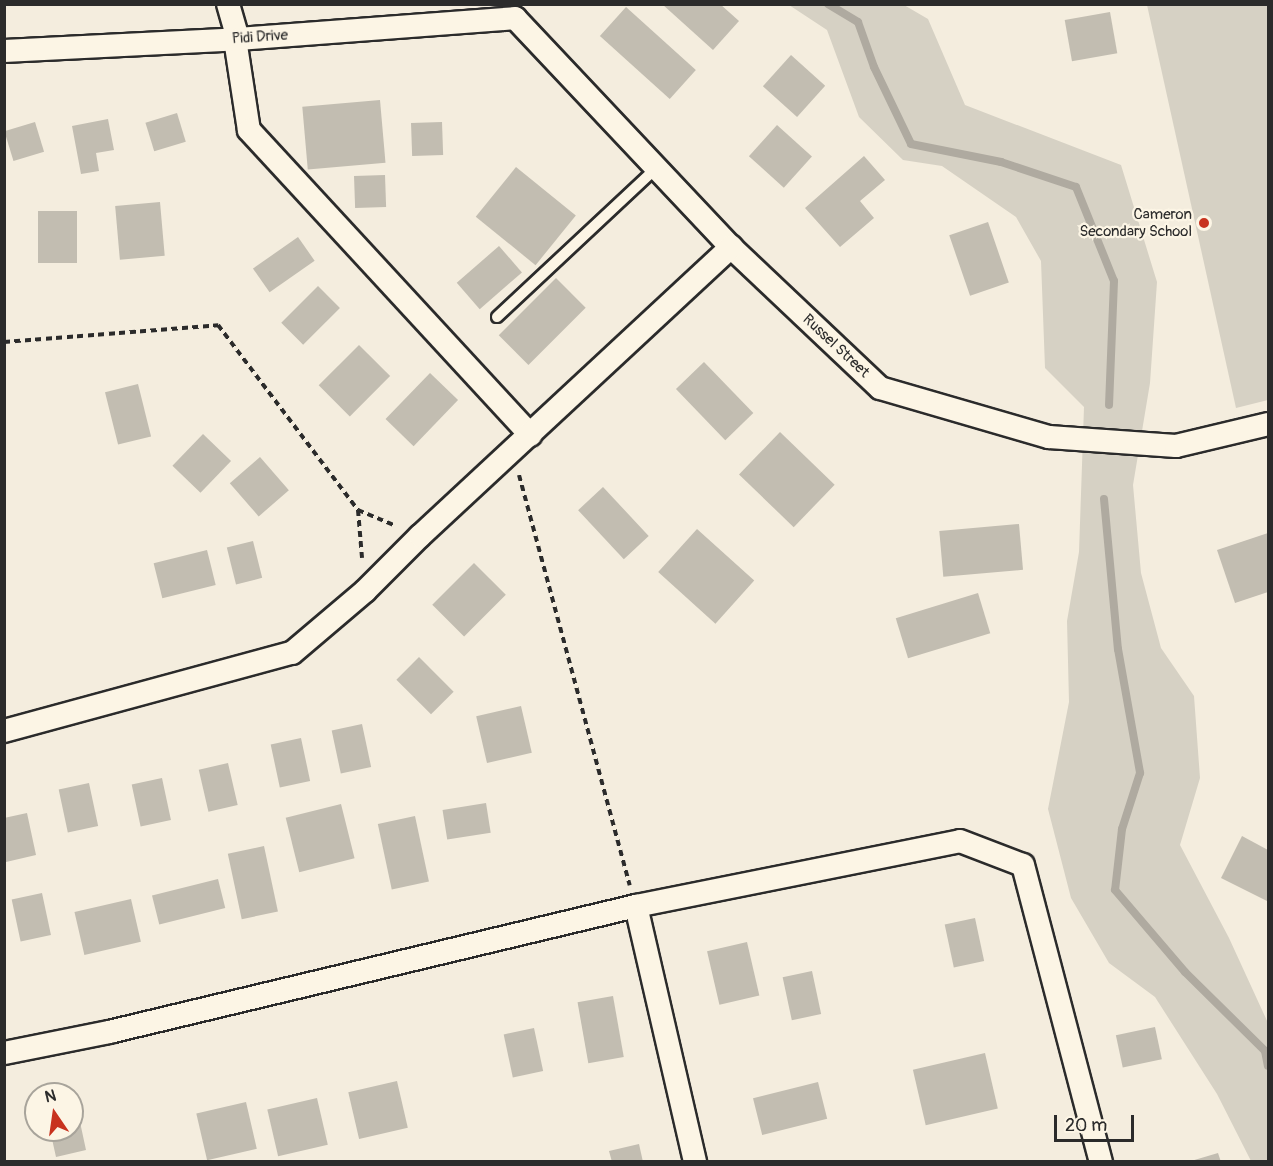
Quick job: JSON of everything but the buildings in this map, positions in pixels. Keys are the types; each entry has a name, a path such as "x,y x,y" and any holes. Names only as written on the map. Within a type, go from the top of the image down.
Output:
{"street":[{"path":"228,4 237,39 249,130 530,435"},
{"name":"Pidi Drive","path":"4,51 237,39 519,11"},
{"name":"Russel Street","path":"519,11 656,168 731,247 880,387 1049,437 1176,446 1269,424"},
{"path":"4,731 292,653 365,591 420,536 731,247"},
{"path":"4,1053 109,1032 636,906 960,841 1023,865 1101,1161"},
{"path":"636,906 695,1161"}],"lane":[{"path":"497,317 656,168"}],"path":[{"path":"4,342 218,325 358,510 420,536"},
{"path":"513,451 636,906"},
{"path":"358,510 365,591"}],"shaded area":[{"path":"789,5 904,5 928,19 965,105 1121,165 1157,282 1150,383 1133,485 1141,573 1161,648 1194,696 1200,778 1180,845 1229,938 1268,1023 1268,1161 1251,1161 1217,1094 1155,997 1109,963 1071,898 1048,809 1069,702 1067,621 1079,552 1084,407 1045,368 1041,261 1016,217 942,166 903,160 859,117 827,30"},
{"path":"1147,5 1268,5 1268,400 1236,408"}],"waterway":[{"path":"828,4 858,22 874,67 911,144 1001,162 1076,187 1114,281 1109,405"},
{"path":"1104,499 1118,649 1140,773 1122,829 1115,890 1185,972 1265,1051 1268,1066"}],"place":[{"name":"Cameron Secondary School","path":"1204,223"}]}
